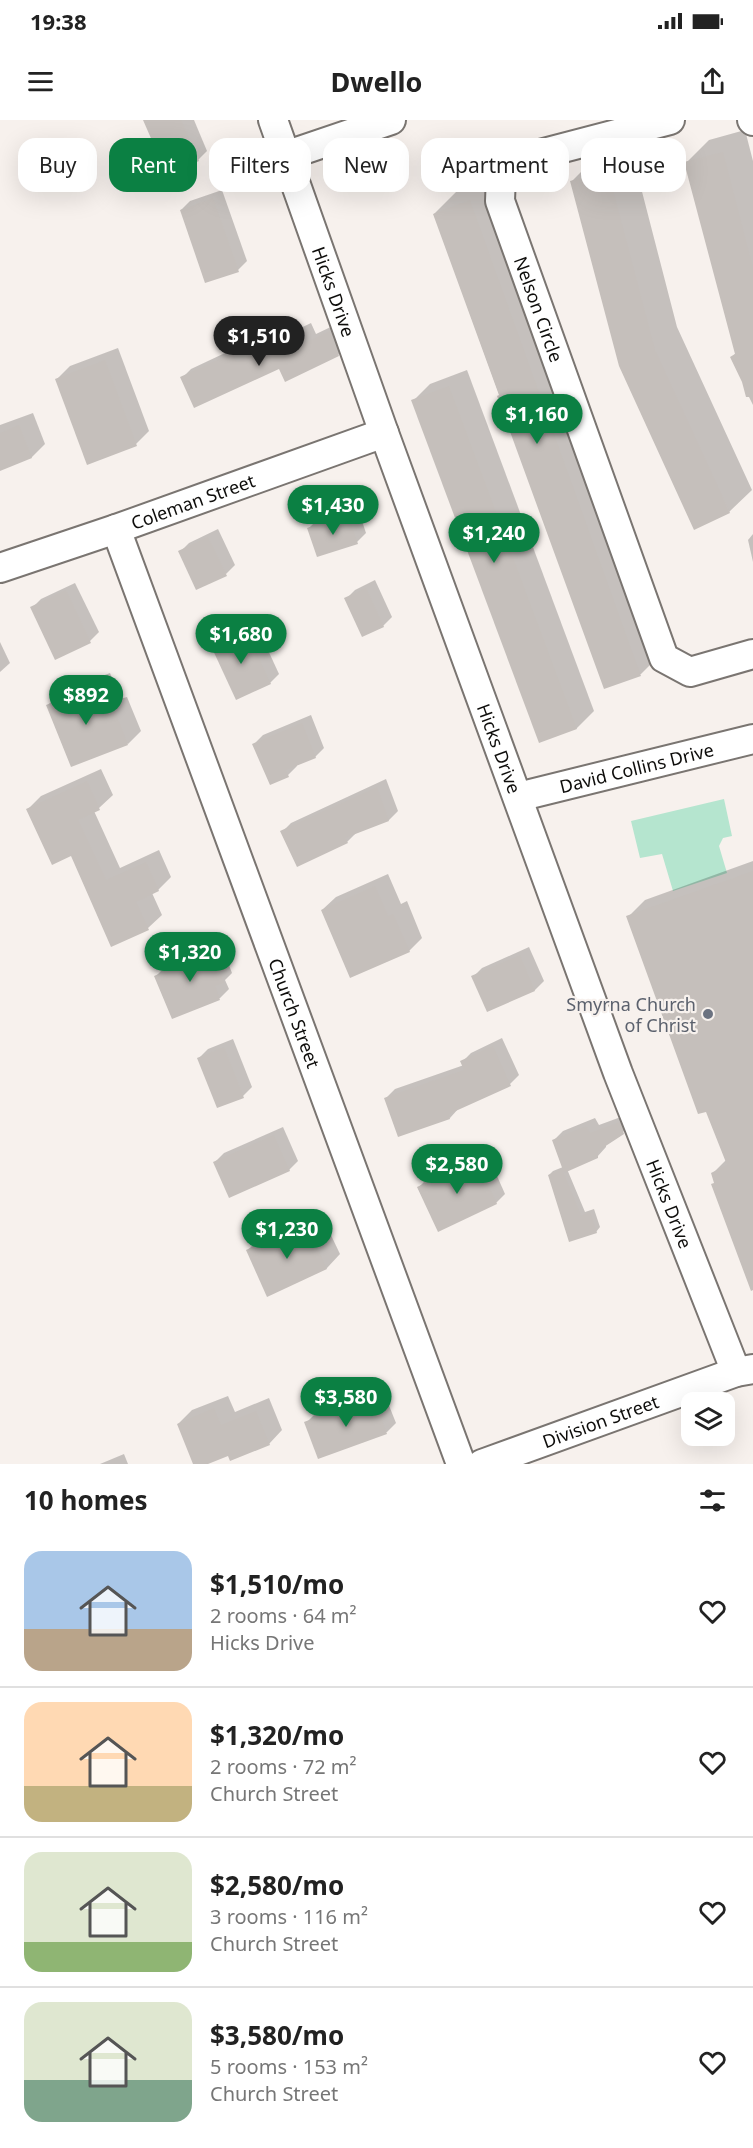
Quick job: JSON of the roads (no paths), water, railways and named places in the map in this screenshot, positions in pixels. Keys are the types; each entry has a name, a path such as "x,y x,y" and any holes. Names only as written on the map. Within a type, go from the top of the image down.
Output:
{"street":[{"name":"Hicks Drive","path":"273,120 279,138"},
{"path":"311,147 391,120"},
{"name":"Nelson Circle","path":"670,120 517,160 501,175 500,201 664,658 690,672 753,654"},
{"name":"Hicks Drive","path":"298,192 618,1073 744,1370"},
{"name":"Coleman Street","path":"0,568 384,434"},
{"name":"Church Street","path":"116,529 461,1464"},
{"name":"David Collins Drive","path":"518,797 753,739"},
{"name":"Division Street","path":"499,1461 744,1370"}],"place":[{"name":"Smyrna Church of Christ","path":"708,1014"}]}
